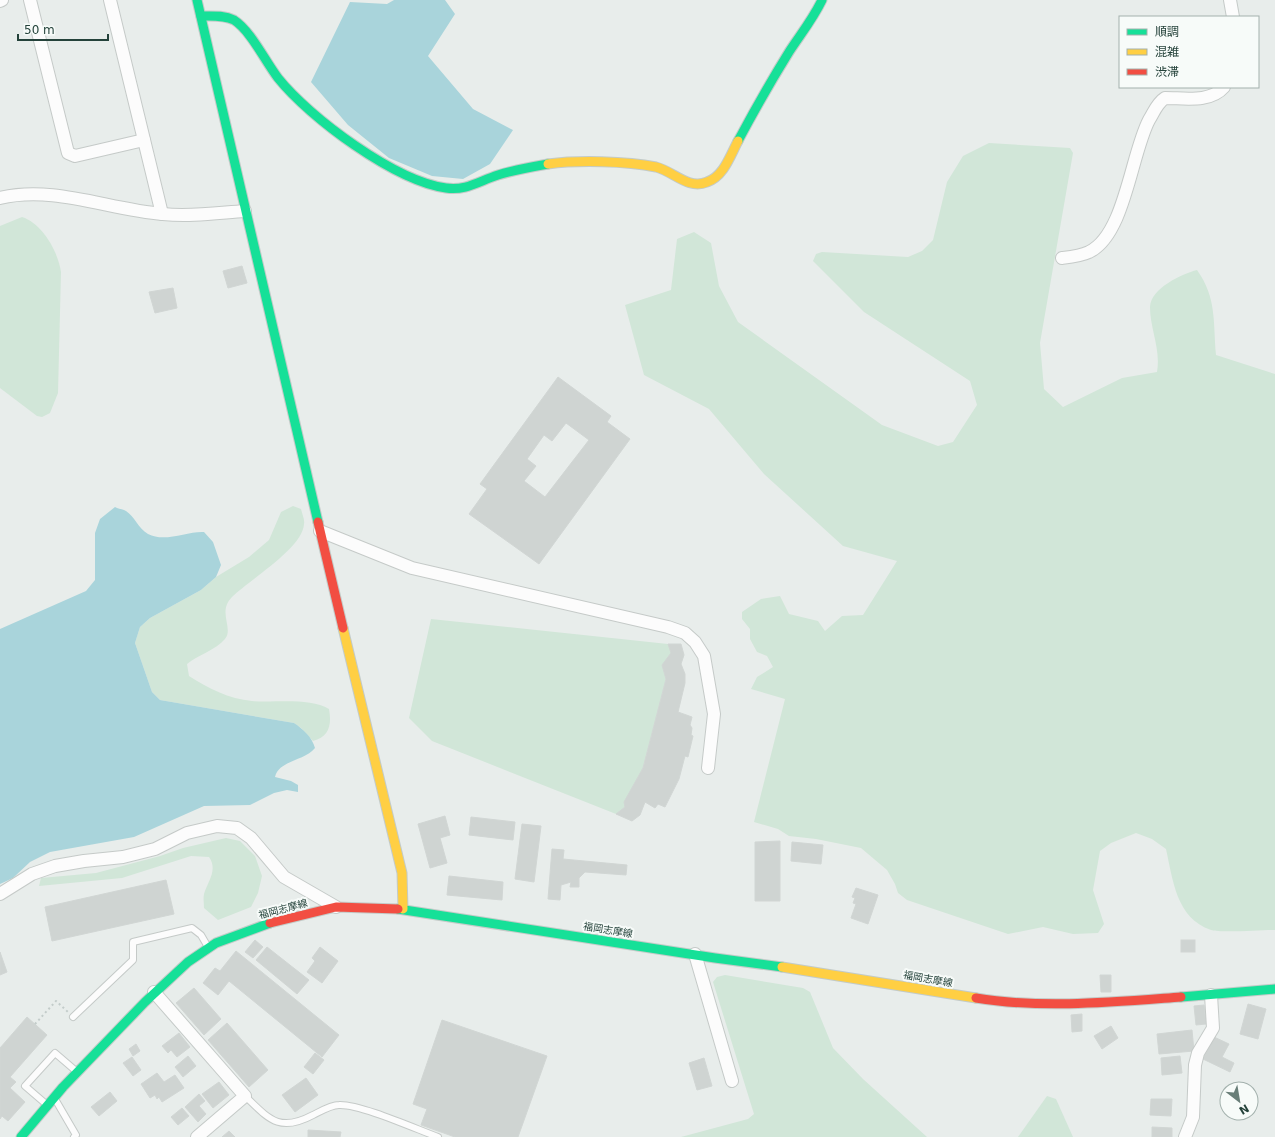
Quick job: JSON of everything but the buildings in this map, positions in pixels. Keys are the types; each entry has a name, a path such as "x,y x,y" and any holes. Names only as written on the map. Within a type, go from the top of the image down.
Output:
{"street":[{"path":"30,0 68,153 75,156 144,140"},
{"path":"110,0 162,214"},
{"path":"197,0 320,531 402,873 403,909"},
{"path":"201,16 230,18 236,22 283,83 318,117 375,158 418,181 450,188 467,188 497,175 524,168 578,162 599,162 661,169 695,184 714,180 720,174 771,81 804,28 816,13 822,0"},
{"path":"1230,0 1232,16"},
{"path":"1062,258 1090,252 1104,241 1119,214 1142,133 1160,102 1165,98 1209,97 1218,94 1223,88"},
{"path":"0,198 10,195 43,194 162,214 192,216 245,211"},
{"path":"320,531 412,568 668,627 685,633 695,642 704,656 714,714 708,768"},
{"path":"0,894 32,874 55,866 123,857 155,849 187,833 217,826 237,828 251,838 284,877 336,907"},
{"name":"福岡志摩線","path":"23,1134 77,1072 154,992 188,962 216,943 245,932 282,919 336,907 372,906 403,909 695,954 801,968 1001,1002 1106,1003 1275,989"},
{"path":"695,954 732,1081"},
{"path":"154,992 245,1096 197,1137"},
{"path":"1185,1137 1193,1117 1195,1065 1198,1053 1213,1028 1211,995"}],"lane":[{"path":"73,1017 133,960 133,942 192,928 201,935 208,948"},
{"path":"47,1106 25,1086 30,1080 55,1053 77,1072"},
{"path":"245,1096 270,1120 286,1124 304,1120 338,1104 358,1108 438,1137"},
{"path":"54,1098 75,1136"},
{"path":"23,1134 33,1137"}],"path":[{"path":"35,1024 56,1001 73,1017"}],"green space":[{"path":"989,143 1070,148 1073,153 1040,343 1044,389 1063,407 1122,378 1157,372 1158,355 1150,315 1152,300 1161,288 1168,283 1176,278 1197,270 1208,290 1211,300 1216,355 1275,374 1275,930 1216,931 1199,924 1190,917 1178,897 1166,849 1152,839 1136,833 1111,843 1100,851 1093,890 1104,924 1098,933 1073,934 1043,927 1008,934 907,900 898,893 887,870 861,848 816,839 789,836 778,829 754,822 785,699 751,689 757,677 773,667 767,656 757,652 750,639 750,629 742,619 742,612 761,599 780,596 789,614 818,621 825,631 842,616 863,615 897,561 843,546 764,474 709,409 644,375 625,305 671,290 677,239 694,232 711,243 719,286 738,322 882,425 938,446 953,442 977,405 970,381 864,312 813,261 816,254 822,252 908,257 922,251 933,240 947,182 963,156"},
{"path":"22,217 37,226 43,232 57,256 61,272 58,393 50,413 42,417 37,416 0,388 0,226"},
{"path":"293,506 301,509 304,519 301,533 295,543 274,563 232,597 226,608 228,630 225,639 217,646 187,664 189,676 211,689 235,698 252,701 292,701 312,703 329,709 330,720 328,730 323,737 313,741 294,723 160,700 152,692 135,643 140,627 150,618 201,590 216,577 249,557 269,540 281,512"},
{"path":"431,619 668,644 671,653 663,666 666,679 643,768 625,802 625,807 616,814 432,741 409,718"},
{"path":"226,838 240,841 255,856 262,876 258,893 251,907 218,920 204,908 204,894 213,866 209,857 191,856 122,878 39,886 41,878 96,873 160,856 183,848"},
{"path":"725,975 803,988 810,992 833,1048 863,1079 927,1137 681,1137 748,1119 754,1114 713,982 717,977"},
{"path":"1047,1096 1056,1099 1073,1137 1018,1137"}],"water":[{"path":"394,0 445,0 455,14 428,56 473,109 513,130 490,164 463,179 432,176 389,158 348,125 311,82 350,2 387,4"},
{"path":"115,507 126,511 145,532 155,536 169,537 204,532 213,542 221,565 216,577 201,590 150,618 140,627 135,643 152,692 160,700 294,723 307,734 312,740 315,748 305,756 287,764 277,771 275,777 291,781 298,785 298,792 287,790 274,793 250,805 204,806 134,837 50,852 30,862 13,878 0,884 0,629 86,591 95,580 95,533 100,519"}],"traffic: fast":[{"path":"197,0 318,522"},
{"path":"738,141 756,107 822,0"},
{"path":"201,16 214,16 234,20 246,31 278,78 292,94 332,129 379,161 425,183 446,188 460,188 498,175 548,164"},
{"path":"398,909 782,967"},
{"path":"21,1137 63,1087 145,1002 188,962 216,943 270,923"},
{"path":"1181,997 1275,989"}],"traffic: slow":[{"path":"548,164 573,162 631,163 656,167 687,182 700,184 707,182 718,175 729,159 738,141"},
{"path":"343,628 402,873 403,909"},
{"path":"782,967 976,998"}],"traffic: jam":[{"path":"318,522 343,628"},
{"path":"270,923 336,907 398,909"},
{"path":"976,998 1026,1003 1078,1004 1181,997"}]}
